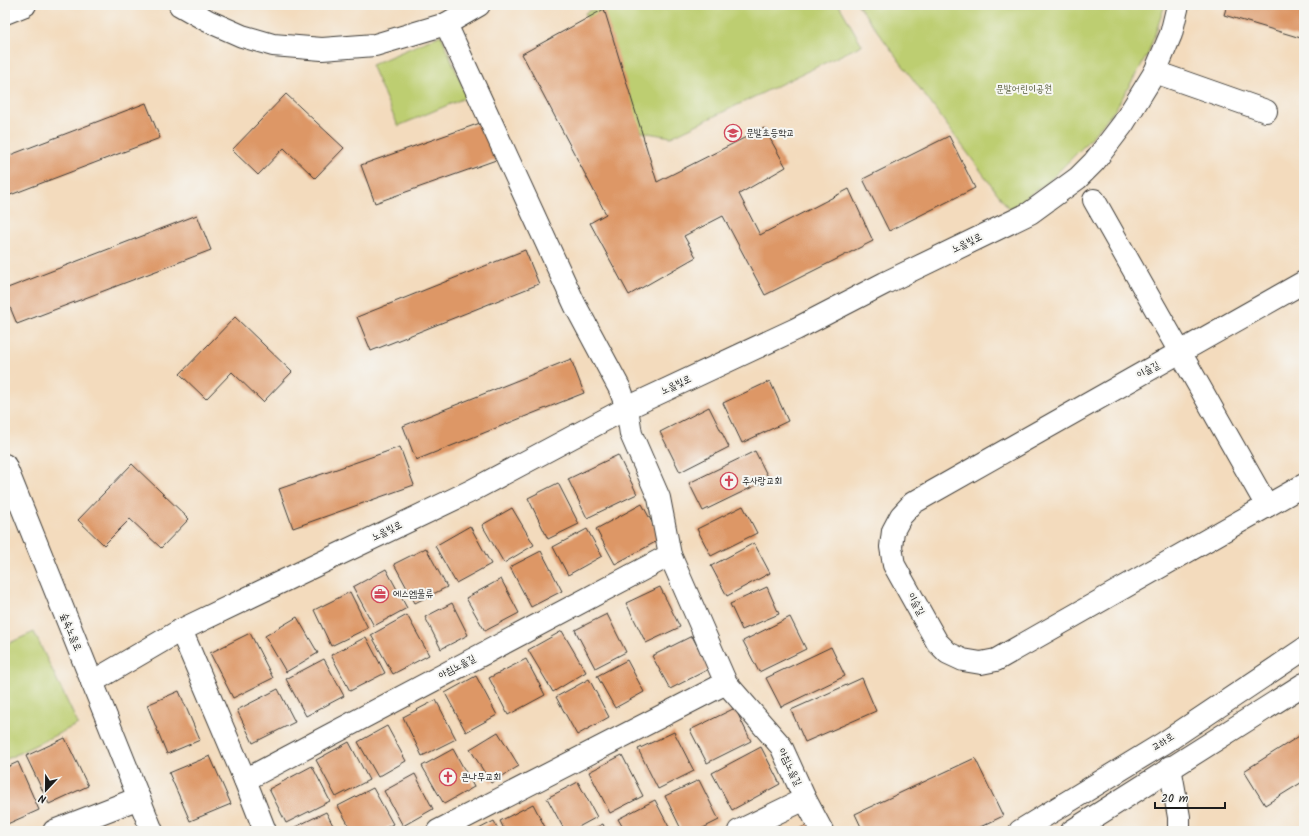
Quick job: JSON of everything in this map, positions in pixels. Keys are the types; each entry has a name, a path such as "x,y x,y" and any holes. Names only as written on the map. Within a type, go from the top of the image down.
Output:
{"street":[{"path":"5,13 25,5"},
{"path":"180,5 208,21 242,36 273,45 322,49 375,46 446,24 479,5"},
{"name":"노을빛로","path":"92,682 181,630 471,491 627,408 796,329 885,283 1030,213 1078,178 1094,162 1123,124 1155,72 1171,34 1178,5"},
{"name":"아침노을길","path":"446,24 575,305 620,389 627,408 631,434 659,498 670,555 726,682 781,746 805,799 822,831"},
{"path":"1155,72 1266,111"},
{"path":"1094,200 1267,506"},
{"name":"이슬길","path":"1304,282 913,503 901,516 894,531 891,547 894,565 937,642 948,653 963,660 981,663 996,660 1304,485"},
{"name":"숲속노을로","path":"5,465 152,831"},
{"name":"아침노을길","path":"245,780 670,555"},
{"path":"181,630 245,780 265,831"},
{"name":"교하로","path":"1020,831 1164,743 1304,648"},
{"path":"438,831 726,682"},
{"path":"1072,831 1304,684"},
{"path":"1170,768 1179,817 1179,831"},
{"path":"54,831 139,798"},
{"path":"739,831 805,799"}],"green space":[{"path":"602,5 839,5 862,45 671,137 642,132 585,13"},
{"name":"문발어린이공원","path":"858,5 1165,5 1148,54 1115,110 1082,148 1048,182 1009,209"},
{"path":"441,35 467,97 398,126 371,65"},
{"path":"34,632 78,724 5,760 5,645"}],"building":[{"path":"1227,5 1304,5 1304,39 1224,15"},
{"path":"604,9 657,182 764,128 786,167 739,194 760,235 849,189 873,241 765,295 723,216 684,236 696,257 629,295 590,223 606,214 522,54"},
{"path":"286,94 344,148 315,178 284,148 258,175 232,150"},
{"path":"146,103 160,138 5,197 5,157"},
{"path":"483,122 496,160 375,203 361,165"},
{"path":"949,136 975,188 889,231 863,179"},
{"path":"197,215 211,250 17,324 5,295 5,289"},
{"path":"525,250 539,284 371,351 357,317"},
{"path":"235,317 292,372 263,402 232,372 206,399 180,374"},
{"path":"571,359 584,393 416,460 403,426"},
{"path":"770,381 788,421 742,443 723,403"},
{"path":"709,407 729,447 680,472 660,432"},
{"path":"400,447 414,485 293,528 279,489"},
{"name":"주사랑교회","path":"755,451 769,479 703,511 689,483"},
{"path":"618,455 637,494 587,518 568,479"},
{"path":"132,464 189,519 161,548 130,519 104,545 78,520"},
{"path":"558,483 579,524 548,539 528,498"},
{"path":"642,504 661,539 615,564 596,529"},
{"path":"743,506 757,533 711,556 697,529"},
{"path":"512,508 534,545 504,563 482,525"},
{"path":"470,526 491,564 456,583 435,546"},
{"path":"587,529 602,556 568,575 553,547"},
{"path":"754,543 770,573 727,596 711,566"},
{"path":"426,548 447,587 415,603 394,564"},
{"path":"541,551 562,591 531,607 510,567"},
{"path":"386,569 407,608 374,626 353,587"},
{"path":"501,579 519,613 485,631 466,598"},
{"path":"660,587 680,627 646,643 626,603"},
{"path":"767,587 779,614 742,630 730,604"},
{"path":"350,592 368,628 331,646 314,610"},
{"path":"452,603 468,635 441,649 425,617"},
{"path":"607,614 626,652 595,668 575,630"},
{"path":"407,615 429,655 393,674 371,635"},
{"path":"297,617 318,653 286,672 265,636"},
{"path":"790,617 806,649 759,672 743,641"},
{"path":"562,631 586,672 553,692 528,650"},
{"path":"250,633 273,678 233,698 210,653"},
{"path":"692,636 709,669 670,689 652,656"},
{"path":"366,637 385,673 350,691 331,655"},
{"path":"831,647 845,676 781,707 766,678"},
{"path":"324,659 344,696 306,716 286,679"},
{"path":"526,659 545,695 508,715 489,678"},
{"path":"627,660 644,692 615,708 597,676"},
{"path":"476,676 497,715 466,732 445,693"},
{"path":"862,678 876,711 805,742 791,710"},
{"path":"589,679 609,717 577,735 556,697"},
{"path":"278,689 295,722 253,743 237,710"},
{"path":"179,691 200,740 167,754 147,705"},
{"path":"436,700 456,739 422,756 403,717"},
{"path":"735,708 751,741 707,763 690,730"},
{"path":"387,726 406,761 378,777 358,742"},
{"path":"498,732 519,766 491,783 470,749"},
{"path":"674,732 694,771 658,789 638,749"},
{"path":"1304,733 1304,781 1265,805 1244,771"},
{"path":"65,738 88,786 49,804 26,756"},
{"path":"349,742 369,780 336,797 316,760"},
{"path":"761,747 780,784 732,810 712,773"},
{"name":"큰나무교회","path":"453,749 474,787 444,804 422,766"},
{"path":"622,755 643,796 610,813 589,772"},
{"path":"210,756 231,804 190,821 169,773"},
{"path":"975,758 1003,816 972,831 863,831 855,814"},
{"path":"18,762 39,810 5,825 5,768"},
{"path":"312,766 330,801 286,823 269,789"},
{"path":"415,774 433,809 403,826 384,791"},
{"path":"699,780 719,820 697,831 682,831 665,796"},
{"path":"578,782 597,817 571,831 565,831 547,798"},
{"path":"373,788 393,824 380,831 352,831 338,806"},
{"path":"655,800 671,831 625,831 618,819"},
{"path":"533,804 547,831 505,831 500,821"},
{"path":"326,812 336,831 287,831"},
{"path":"494,821 499,831 475,831"},
{"path":"603,824 606,831 588,831"},
{"path":"809,824 813,831 795,831"}],"place":[{"name":"문발초등학교","path":"733,133"},
{"name":"주사랑교회","path":"729,481"},
{"name":"에스엠물류","path":"380,594"},
{"name":"큰나무교회","path":"448,777"}]}
